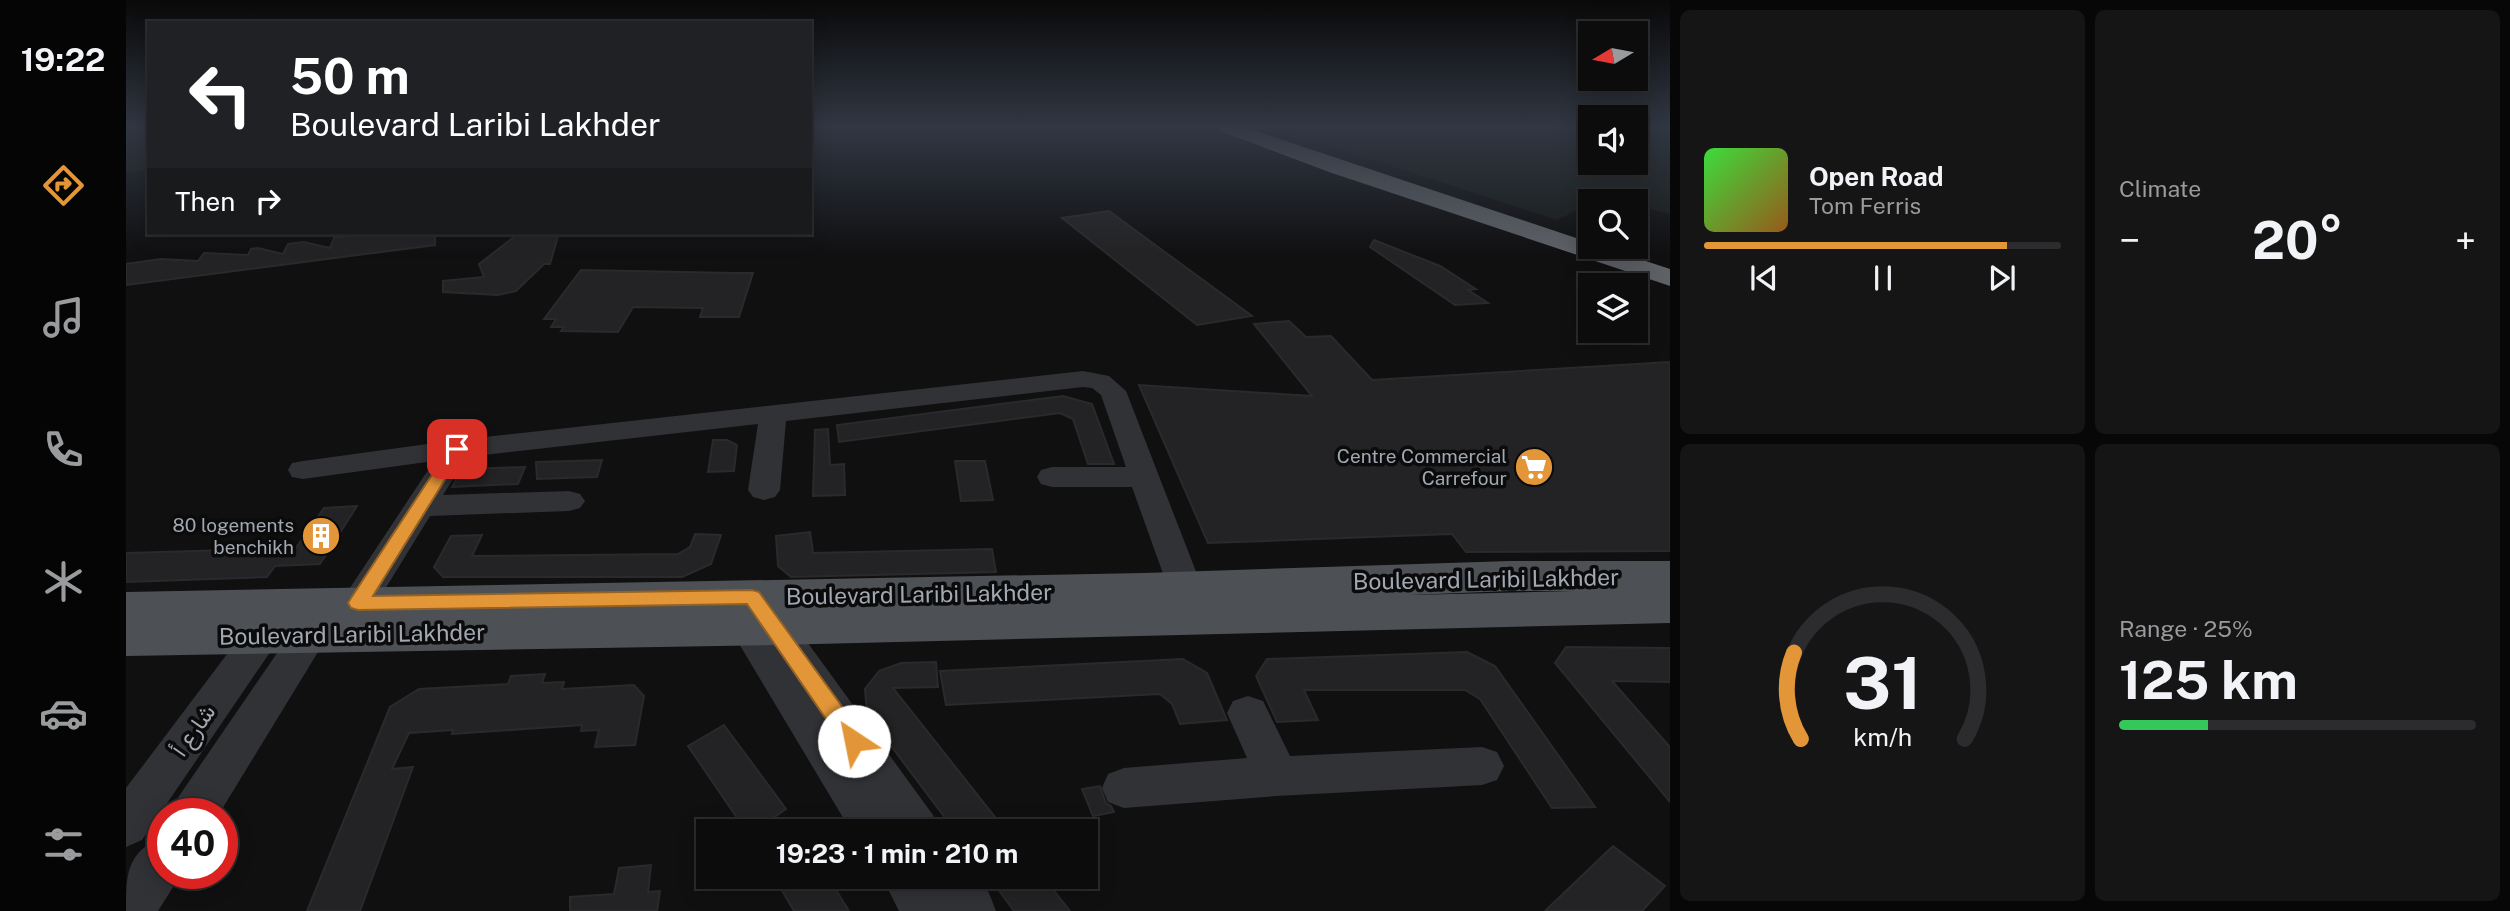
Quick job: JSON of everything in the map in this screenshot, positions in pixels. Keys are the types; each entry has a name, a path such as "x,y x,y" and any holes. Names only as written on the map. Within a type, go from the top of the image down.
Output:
{"highway":[{"path":"1345,170 1650,262 1670,278"},
{"path":"1368,170 1578,236"}],"main road":[{"name":"Boulevard Laribi Lakhder","path":"126,638 262,635 358,603 759,617 1184,587 1510,576 1670,576"},
{"name":"Boulevard Laribi Lakhder","path":"126,609 309,619 759,617 1670,606"}],"street":[{"path":"303,470 457,449 1083,379 1100,382 1113,391 1184,587"},
{"path":"764,490 774,413"},
{"path":"358,603 457,449"},
{"path":"1052,477 1145,477"},
{"path":"420,506 569,501"},
{"path":"759,617 870,819"},
{"path":"759,617 907,819"},
{"path":"203,798 309,619"},
{"name":"شارع أ","path":"126,825 262,635"},
{"path":"1248,713 1277,776"},
{"path":"1124,788 1277,776 1482,766"},
{"path":"129,911 147,884"},
{"path":"913,889 927,911"},
{"path":"955,889 971,911"}],"shaded area":[{"path":"126,170 147,170 147,170 126,172"},
{"path":"1402,170 1578,170 1578,175 1648,175 1648,170 1670,170 1670,214 1648,209 1648,189 1578,189 1578,210 1557,220"}],"building":[{"path":"1109,211 1252,316 1197,325 1062,218"},
{"path":"360,235 435,236 435,245 126,285 126,264 161,259 198,261 204,253 248,255 251,249 258,248 283,254 288,244 304,242 330,248 334,238"},
{"path":"516,235 558,235 550,264 544,264 516,291 498,295 443,292 443,281 484,277 479,264"},
{"path":"1374,240 1440,266 1476,289 1468,290 1488,303 1455,305 1370,247"},
{"path":"581,270 753,273 739,317 700,317 703,308 633,307 618,332 561,331 564,327 551,327 556,319 544,319"},
{"path":"1289,321 1306,337 1331,336 1372,380 1670,362 1670,551 1466,552 1452,534 1208,543 1139,385 1312,396 1254,324"},
{"path":"1063,396 1092,404 1114,464 1088,464 1073,419 1060,413 839,442 837,425"},
{"path":"828,429 830,465 844,464 845,495 813,496 815,430"},
{"path":"713,440 727,440 737,445 734,471 708,472"},
{"path":"602,460 597,477 537,479 536,462"},
{"path":"955,461 985,461 993,500 961,501"},
{"path":"525,467 518,484 452,487 462,469"},
{"path":"357,506 320,564 275,566 267,577 126,582 126,553 296,548 324,508"},
{"path":"810,532 813,553 992,549 996,572 791,577 778,566 776,536"},
{"path":"695,534 721,535 711,564 682,577 443,577 434,567 451,536 482,535 472,556 678,554 690,547"},
{"path":"1566,647 1670,648 1670,682 1612,681 1670,747 1670,802 1555,663"},
{"path":"1467,652 1495,666 1595,807 1552,808 1480,699 1465,690 1304,690 1318,720 1277,722 1256,676 1267,659"},
{"path":"1183,659 1207,673 1227,720 1180,724 1172,704 1160,694 946,705 940,671"},
{"path":"936,662 938,687 893,688 997,819 946,819 867,714 865,689 879,671 901,663"},
{"path":"545,674 542,683 564,682 562,689 634,685 644,696 635,745 595,747 599,730 581,731 582,725 452,734 453,730 409,733 392,769 413,767 360,911 307,911 390,707 419,689 508,684 511,676"},
{"path":"724,725 786,809 771,819 738,819 688,746"},
{"path":"1100,786 1106,803 1114,812 1093,816 1082,789"},
{"path":"1613,846 1665,886 1642,911 1545,911"},
{"path":"651,865 648,892 660,891 657,911 570,911 570,897 614,894 619,868"},
{"path":"781,889 835,889 849,911 794,911"},
{"path":"998,889 1053,889 1070,911 1014,911"}],"place":[{"name":"Centre Commercial Carrefour","path":"1534,467"},
{"name":"80 logements benchikh","path":"321,536"}],"route":[{"path":"457,449 358,603 752,597 776,627 854,741"}]}
